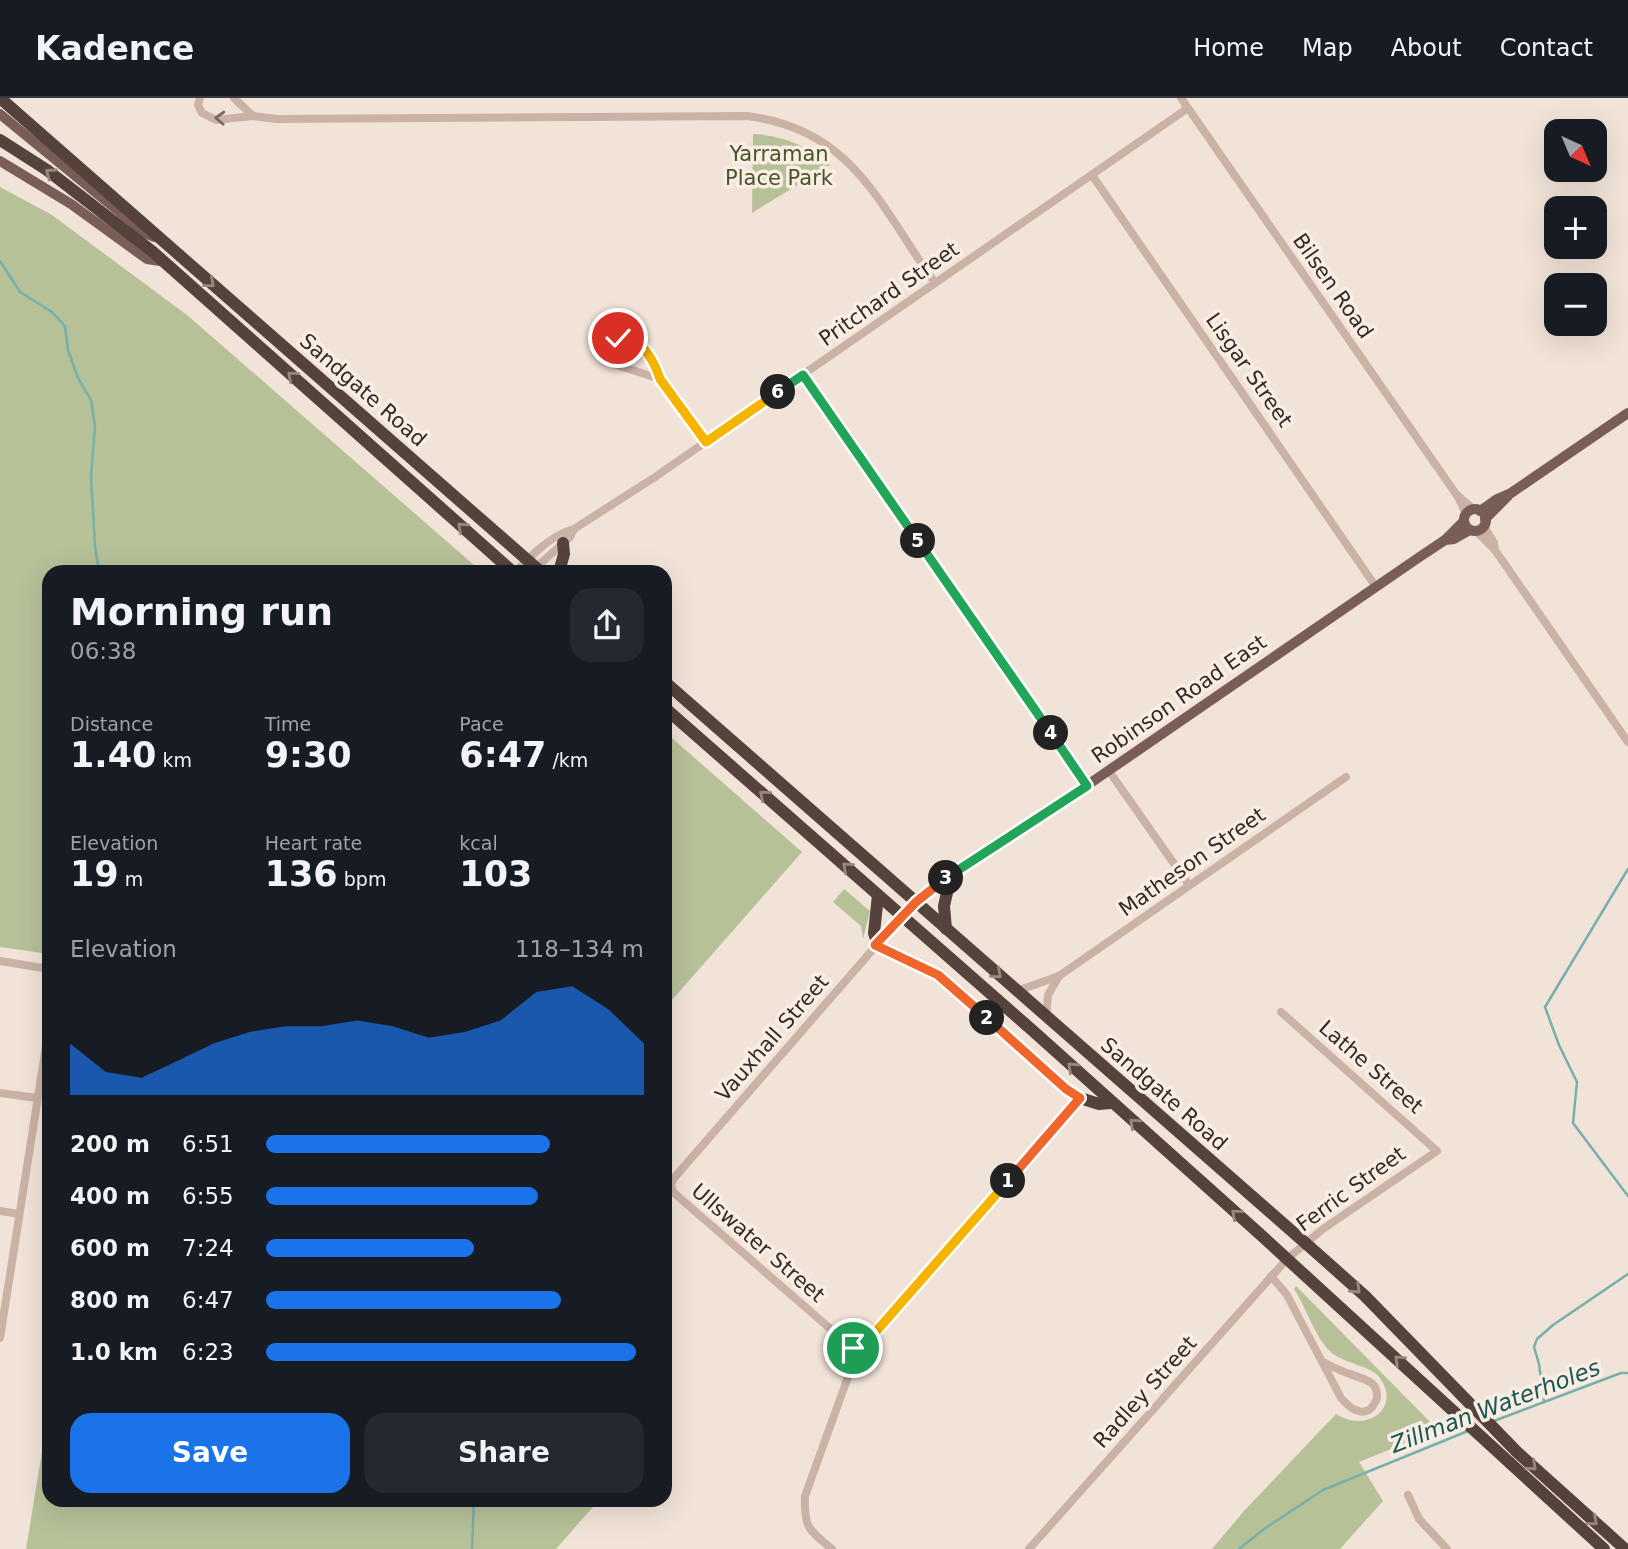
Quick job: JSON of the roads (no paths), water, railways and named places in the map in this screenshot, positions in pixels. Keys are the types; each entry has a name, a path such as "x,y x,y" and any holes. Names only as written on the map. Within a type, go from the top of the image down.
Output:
{"highway":[{"name":"Sandgate Road","path":"0,98 531,565"},
{"name":"Sandgate Road","path":"0,140 47,170 108,215 506,565"},
{"path":"561,565 564,542"},
{"name":"Sandgate Road","path":"672,687 1373,1304 1501,1437 1625,1546"},
{"name":"Sandgate Road","path":"672,714 1287,1259 1604,1549"},
{"path":"946,929 944,906 951,875"},
{"path":"876,943 874,933 878,895"},
{"path":"1080,1098 1099,1104 1111,1103"}],"main road":[{"name":"Sandgate Road","path":"0,114 145,233 158,239"},
{"name":"Sandgate Road","path":"0,161 71,204 148,259 160,261"},
{"name":"Robinson Road East","path":"902,916 951,875 1087,786 1445,540 1454,539 1511,493 1628,413"}],"street":[{"path":"200,98 200,110 209,119 253,116 276,119 747,116 784,123 819,139 854,167 935,283"},
{"path":"234,98 253,116"},
{"name":"Bilsen Road","path":"1181,98 1457,494 1458,503 1494,542 1495,550 1628,742"},
{"name":"Pritchard Street","path":"536,565 551,540 574,529 706,442 1188,108"},
{"name":"Lisgar Street","path":"1092,175 1303,477 1376,587"},
{"path":"660,379 617,365 609,352 613,342 626,335 635,340 706,442"},
{"path":"803,375 1087,786"},
{"name":"Pritchard Street","path":"537,565 570,537 574,529"},
{"path":"1109,771 1189,885"},
{"name":"Matheson Street","path":"1017,991 1059,976 1346,777"},
{"name":"Vauxhall Street","path":"672,1183 902,916"},
{"path":"832,1549 809,1530 804,1515 805,1496 858,1352 1080,1098 1066,1089 938,975 876,943"},
{"path":"0,961 42,968"},
{"path":"1046,1017 1048,995 1059,976"},
{"name":"Lathe Street","path":"1281,1012 1420,1133 1437,1151"},
{"path":"0,1333 42,1068"},
{"path":"0,1093 37,1098"},
{"name":"Ferric Street","path":"1287,1259 1305,1243 1437,1151"},
{"name":"Ullswater Street","path":"672,1188 858,1352"},
{"path":"0,1211 19,1214"},
{"name":"Radley Street","path":"1029,1549 1287,1259"},
{"path":"1271,1276 1287,1295 1333,1384 1348,1406 1360,1412 1371,1409 1377,1398 1375,1385 1323,1362"},
{"path":"1408,1495 1419,1519 1447,1549"}],"waterway":[{"path":"0,261 20,292 52,312 65,326 68,350 78,378 91,400 95,426 91,476 98,565"},
{"path":"1628,869 1545,1007 1577,1082 1573,1123 1628,1196"},
{"path":"1544,1401 1534,1347 1537,1339 1628,1274"},
{"name":"Zillman Waterholes","path":"1494,1421 1621,1373 1628,1373"},
{"path":"1239,1549 1323,1490 1468,1431"},
{"path":"472,1549 474,1507"}],"park label":[{"name":"Yarraman Place Park","path":"779,166"}]}
